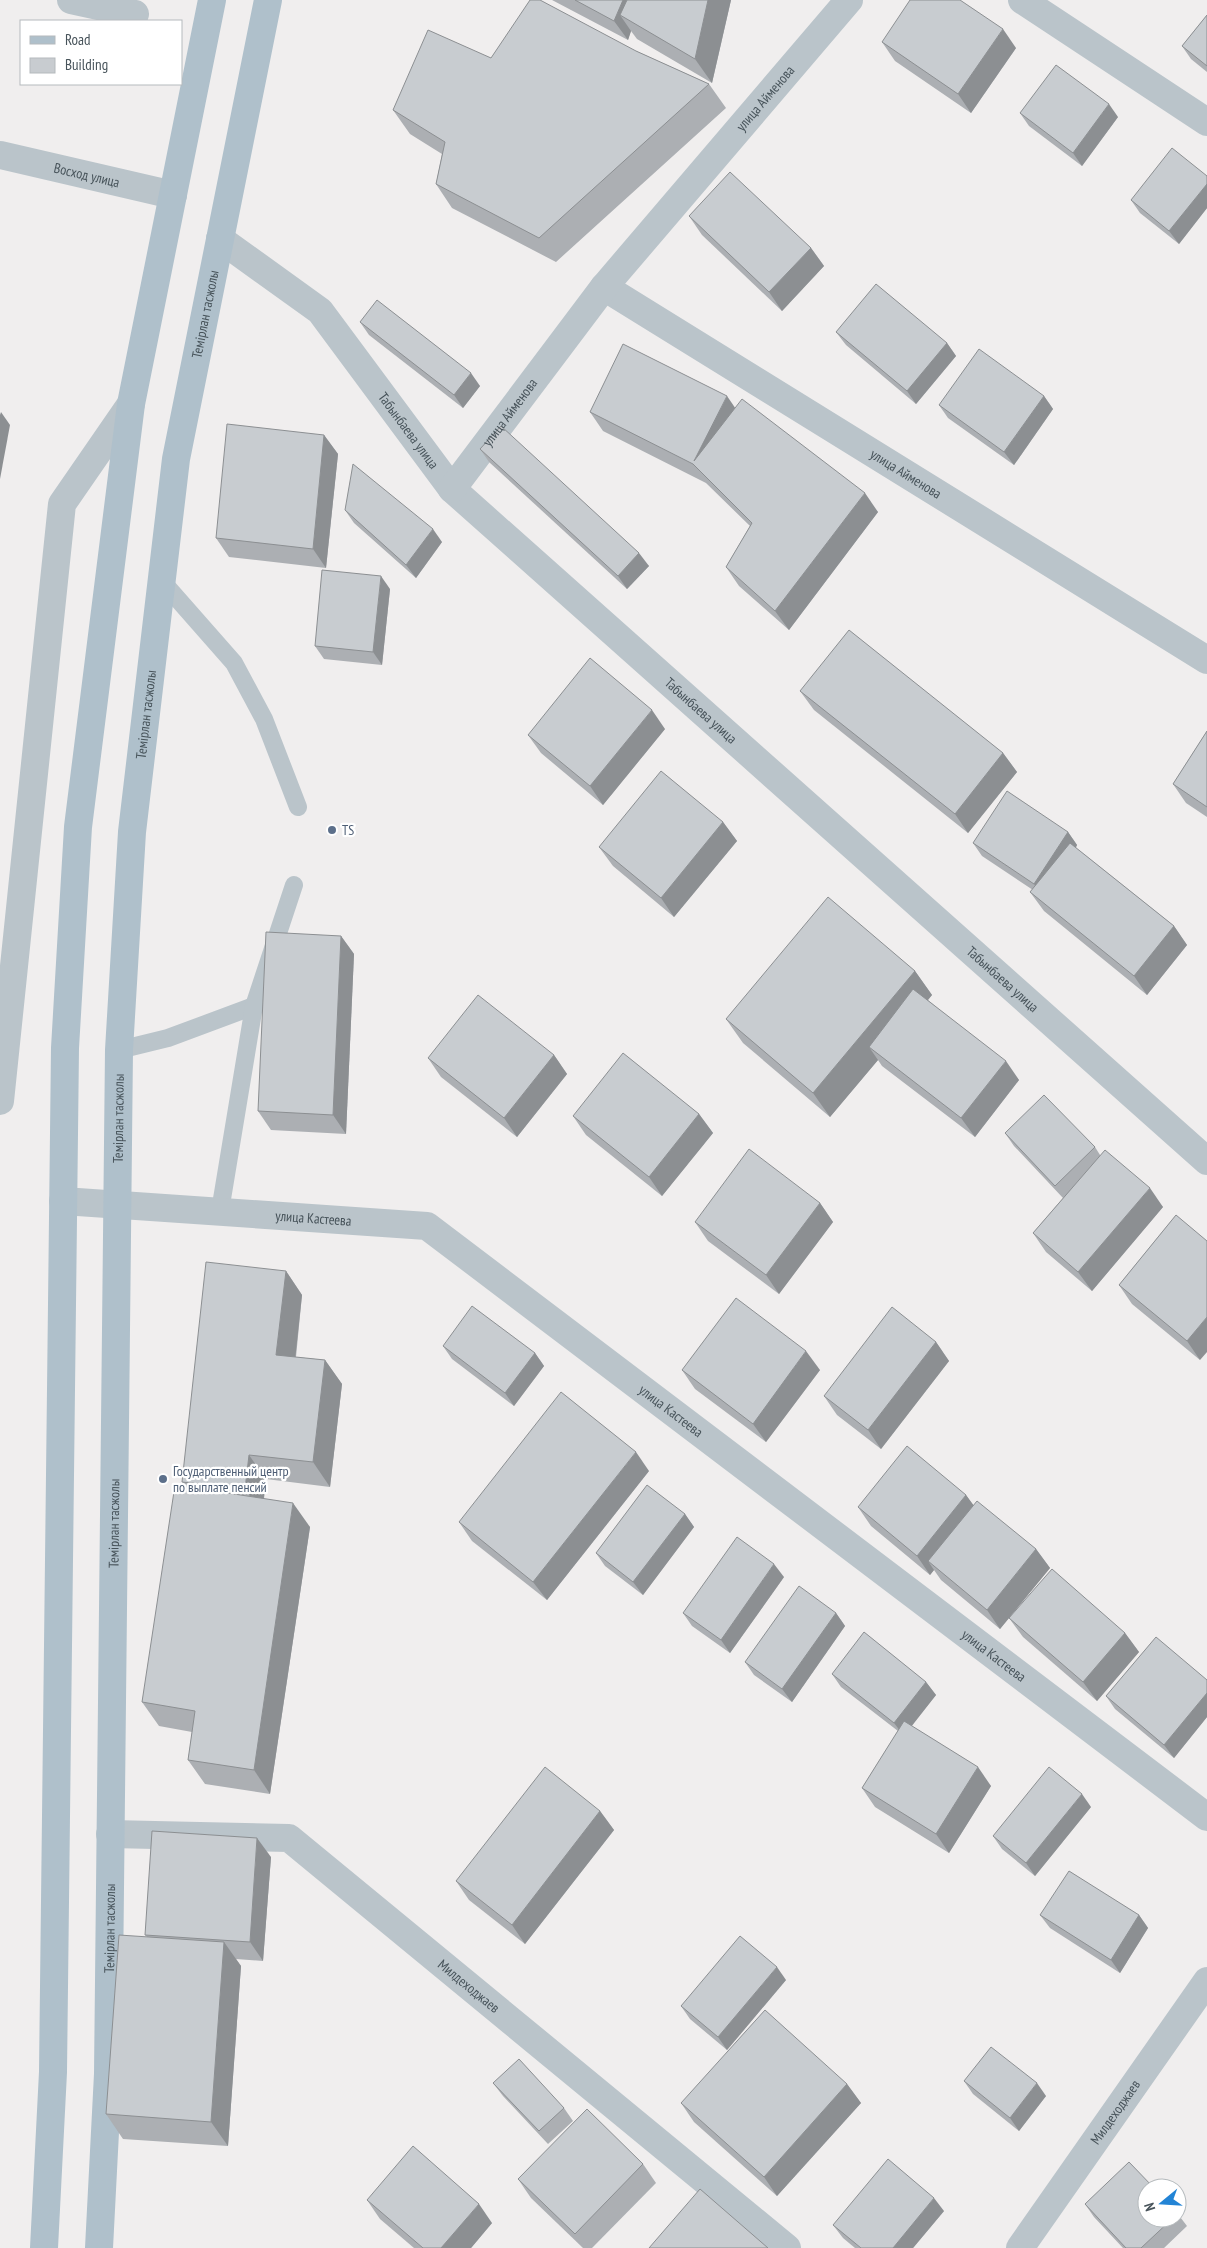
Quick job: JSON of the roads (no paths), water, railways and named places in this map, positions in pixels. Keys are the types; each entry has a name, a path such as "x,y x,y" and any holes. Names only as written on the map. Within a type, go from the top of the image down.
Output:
{"main road":[{"path":"44,2248 53,2072 65,1048 78,827 131,404 212,0"},
{"name":"Темірлан тасжолы","path":"99,2248 108,2074 119,1050 132,832 176,459 268,0"}],"street":[{"path":"71,0 135,14"},
{"name":"улица Айменова","path":"452,488 604,287 849,0"},
{"path":"1022,0 1207,122"},
{"name":"Восход улица","path":"0,154 173,195"},
{"name":"Табынбаева улица","path":"220,239 320,311 452,488 1207,1161"},
{"name":"улица Айменова","path":"604,287 1207,660"},
{"path":"0,1101 4,1016 62,504 131,404"},
{"name":"улица Кастеева","path":"63,1200 427,1226 1207,1817"},
{"name":"Милдеходжаев","path":"110,1834 289,1838 786,2248"},
{"name":"Милдеходжаев","path":"1024,2246 1207,1981"}],"lane":[{"path":"162,580 234,663 264,719 298,807"},
{"path":"220,1211 254,1006 294,885"},
{"path":"119,1050 168,1038 254,1006"}],"place":[{"name":"TS","path":"332,830"},
{"name":"Государственный центр по выплате пенсий","path":"163,1479"}]}
